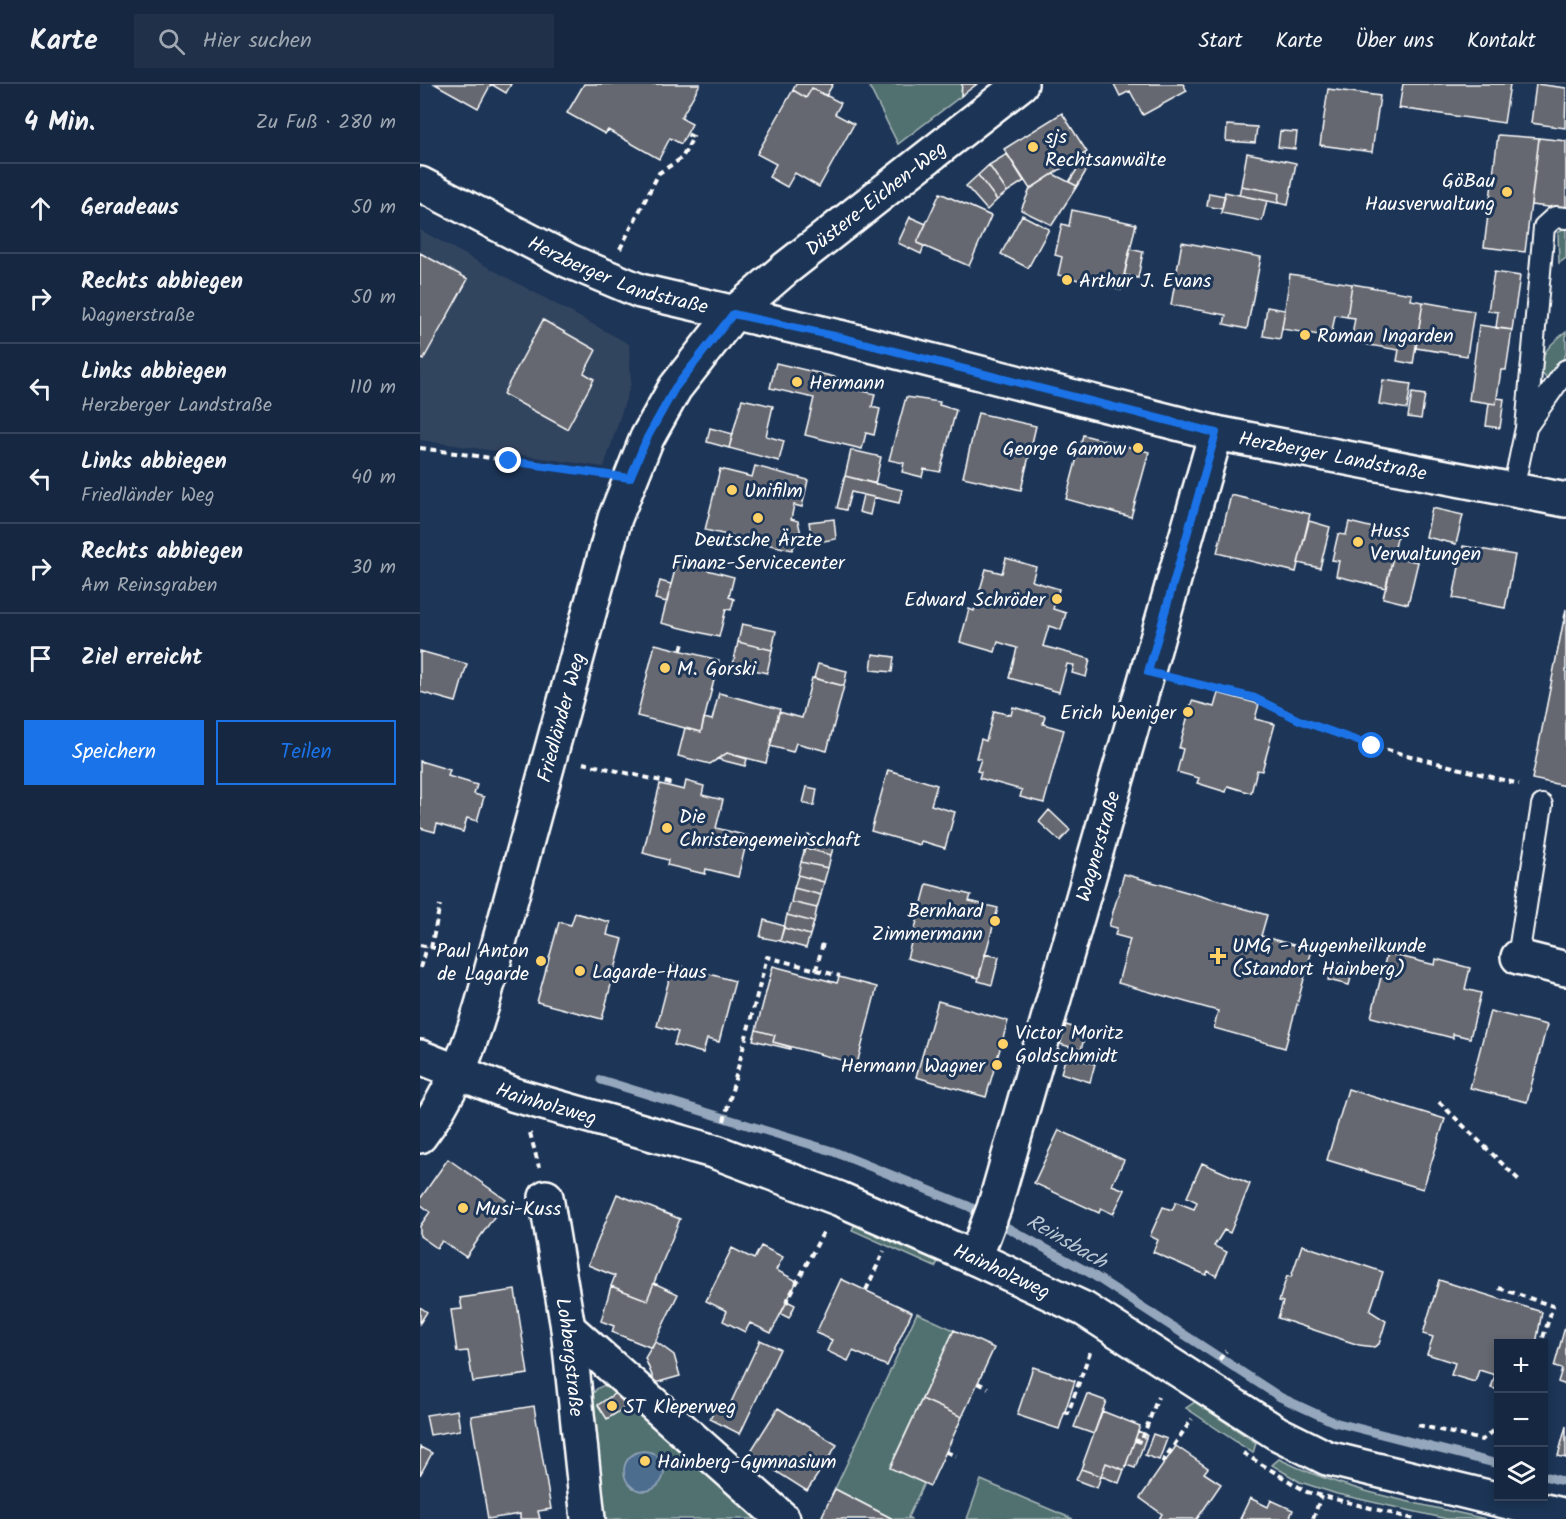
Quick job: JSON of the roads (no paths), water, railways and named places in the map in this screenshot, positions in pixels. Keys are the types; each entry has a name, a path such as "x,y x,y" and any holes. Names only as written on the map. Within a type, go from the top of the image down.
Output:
{"street":[{"name":"Düstere-Eichen-Weg","path":"733,314 785,268 1021,84"},
{"name":"Herzberger Landstraße","path":"420,184 569,261 640,291 839,337 1216,433 1566,500"},
{"name":"Friedländer Weg","path":"420,1136 441,1105 458,1072 475,1028 615,518 630,478 647,438 675,388 733,314"},
{"name":"Wagnerstraße","path":"975,1257 990,1217 1216,433"},
{"path":"1518,957 1566,969"},
{"name":"Hainholzweg","path":"420,1057 515,1095 716,1152 840,1199 975,1257 1084,1309 1302,1447 1327,1458 1566,1516"},
{"name":"Lohbergstraße","path":"546,1197 568,1328 588,1519"},
{"path":"568,1328 783,1519"}],"lane":[{"path":"1513,490 1526,428 1544,227 1555,217 1566,218"},
{"path":"1526,428 1566,370"},
{"path":"1518,957 1542,805"}],"waterway":[{"name":"Reinsbach","path":"601,1080 832,1151 968,1206 1090,1273 1280,1397 1334,1422 1494,1463"},
{"name":"Reinsbach","path":"1548,1477 1566,1482"}],"place":[{"name":"sjs Rechtsanwälte","path":"1033,147"},
{"name":"GöBau Hausverwaltung","path":"1507,192"},
{"name":"Arthur J. Evans","path":"1067,280"},
{"name":"Roman Ingarden","path":"1305,335"},
{"name":"Hermann","path":"797,382"},
{"name":"George Gamow","path":"1138,448"},
{"name":"Unifilm","path":"732,490"},
{"name":"Deutsche Ärzte Finanz-Servicecenter","path":"758,518"},
{"name":"Huss Verwaltungen","path":"1358,542"},
{"name":"Edward Schröder","path":"1057,599"},
{"name":"M. Gorski","path":"665,668"},
{"name":"Erich Weniger","path":"1188,712"},
{"name":"Die Christengemeinschaft","path":"667,828"},
{"name":"Bernhard Zimmermann","path":"995,921"},
{"name":"UMG - Augenheilkunde (Standort Hainberg)","path":"1218,956"},
{"name":"Paul Anton de Lagarde","path":"541,961"},
{"name":"Lagarde-Haus","path":"580,971"},
{"name":"Victor Moritz Goldschmidt","path":"1003,1044"},
{"name":"Hermann Wagner","path":"997,1065"},
{"name":"Musi-Kuss","path":"463,1208"},
{"name":"ST Kleperweg","path":"612,1406"},
{"name":"Hainberg-Gymnasium","path":"645,1461"}]}
